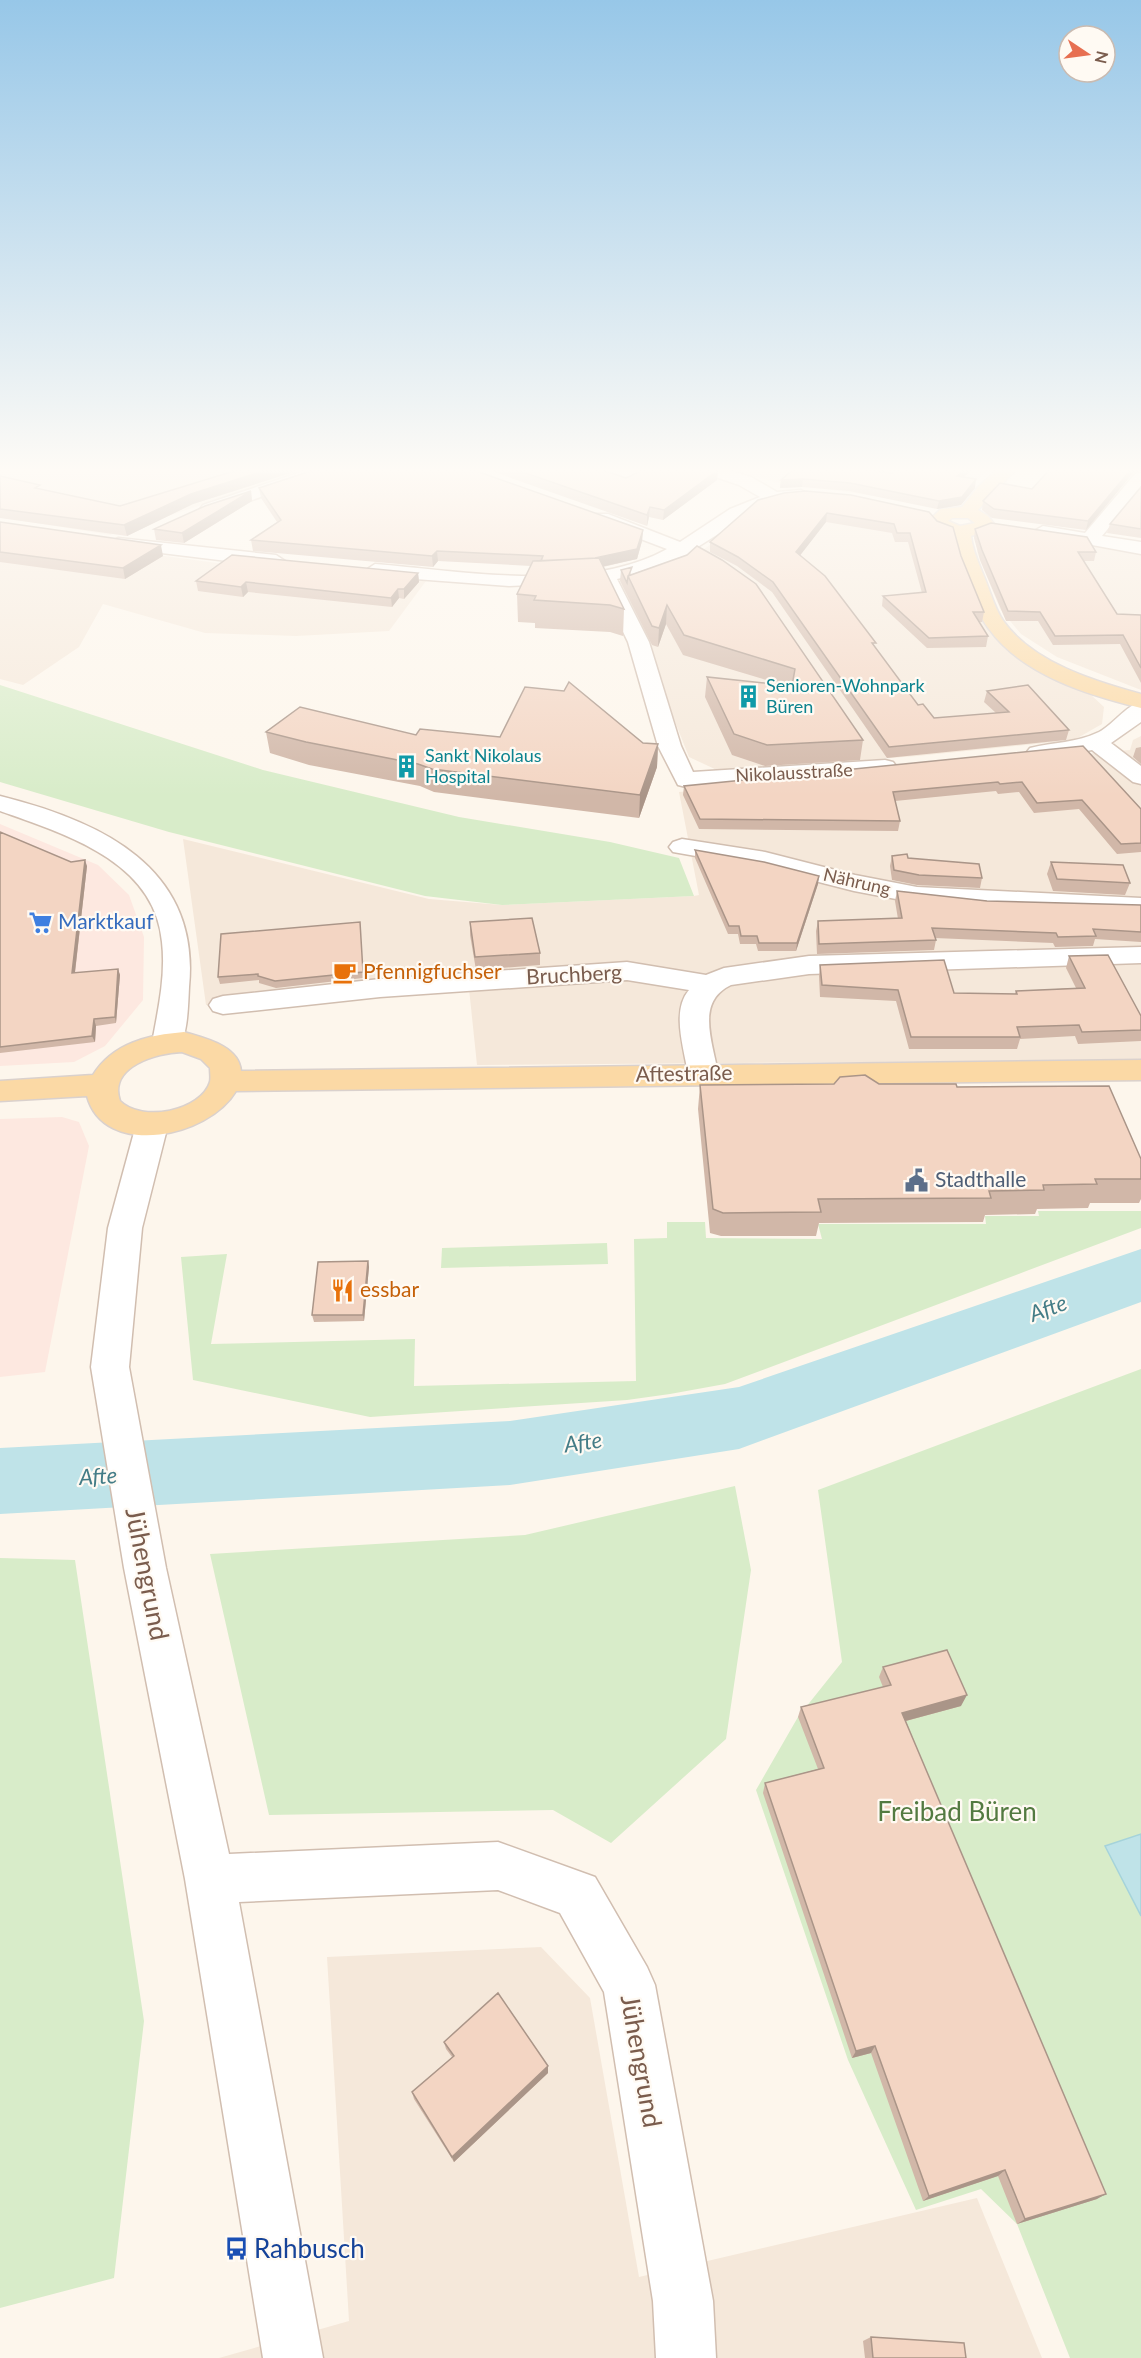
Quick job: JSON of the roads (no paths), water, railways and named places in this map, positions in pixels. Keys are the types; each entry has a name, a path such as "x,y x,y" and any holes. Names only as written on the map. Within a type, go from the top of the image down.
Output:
{"main road":[{"path":"974,577 987,609 998,627 1012,642 1068,676 1141,701"},
{"path":"184,1042 212,1051 221,1059 226,1069 226,1081 221,1094 209,1106 173,1123 152,1125 118,1118 107,1109 102,1097 102,1085 108,1073 132,1053 167,1043 184,1042"},
{"name":"Aftestraße","path":"226,1081 1141,1071"},
{"path":"0,1091 102,1085"}],"street":[{"path":"479,577 574,579 589,577"},
{"name":"Nikolausstraße","path":"606,577 630,618 653,684 673,762 686,780 892,767 867,748"},
{"path":"1018,755 1064,750 1097,743 1117,732 1141,710"},
{"path":"1097,743 1141,777"},
{"path":"0,803 99,841 128,860 152,883 166,906 174,931 175,989 167,1043"},
{"name":"Nährung","path":"682,847 765,860 854,883 917,895 1141,906"},
{"name":"Bruchberg","path":"223,1005 380,988 627,971 709,984 739,973 808,965 1141,955"},
{"path":"703,1074 694,1014 696,1000 709,984"},
{"name":"Jühengrund","path":"152,1125 125,1228 110,1367 145,1568 210,1879 293,2358"},
{"name":"Jühengrund","path":"210,1879 498,1866 577,1895 629,1985 683,2301 686,2358"}],"water":[{"path":"1141,1834 1141,1916 1105,1846"}],"waterway":[{"name":"Afte","path":"0,1481 510,1453 739,1418 1141,1275"}],"place":[{"name":"Senioren-Wohnpark Büren","path":"748,696"},
{"name":"Sankt Nikolaus Hospital","path":"407,766"},
{"name":"Marktkauf","path":"40,922"},
{"name":"Pfennigfuchser","path":"345,972"},
{"name":"Stadthalle","path":"917,1180"},
{"name":"essbar","path":"342,1290"},
{"name":"Rahbusch","path":"236,2249"}],"park label":[{"name":"Freibad Büren","path":"957,1812"}]}
